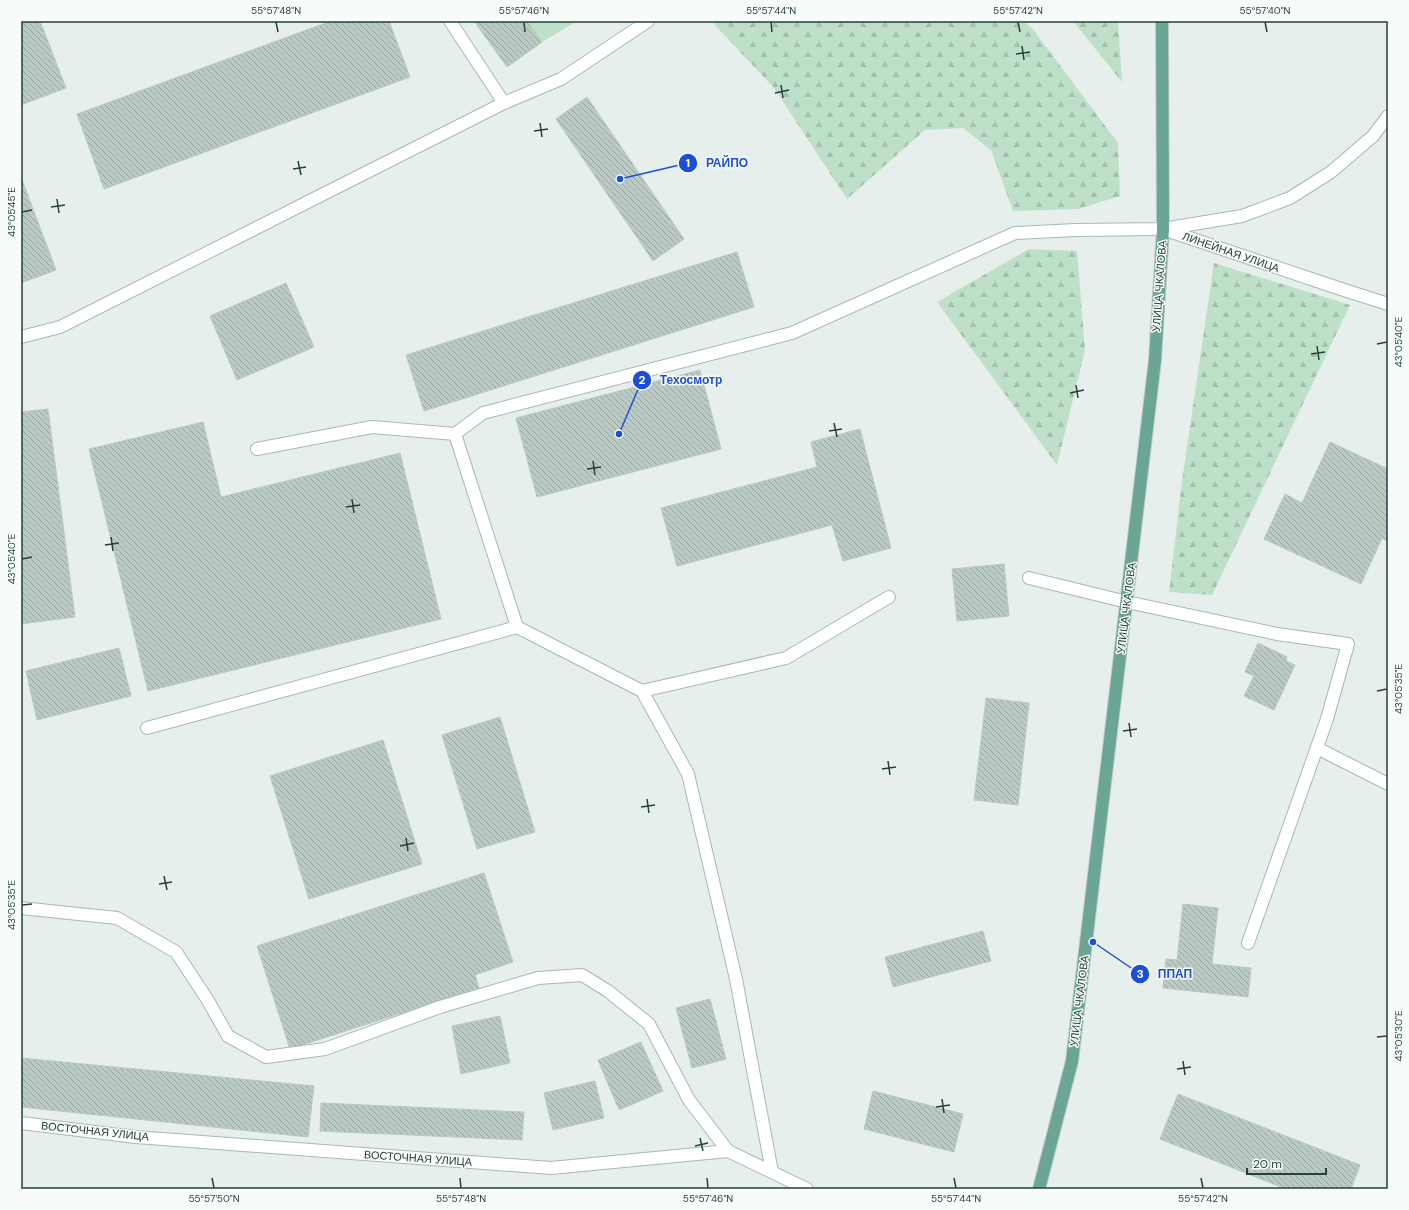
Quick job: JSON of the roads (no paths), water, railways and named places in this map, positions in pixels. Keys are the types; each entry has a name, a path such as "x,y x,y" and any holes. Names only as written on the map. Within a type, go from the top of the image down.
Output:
{"main road":[{"name":"УЛИЦА ЧКАЛОВА","path":"1039,1189 1072,1062 1155,360 1163,229 1162,21"}],"street":[{"path":"450,21 504,103"},
{"path":"21,337 60,327 504,103 561,80 648,21"},
{"name":"ЛИНЕЙНАЯ УЛИЦА","path":"1163,229 1242,216 1290,198 1332,172 1372,136 1388,116"},
{"path":"257,449 372,427 455,434 483,413 792,333 1015,233 1076,230 1163,229"},
{"name":"ЛИНЕЙНАЯ УЛИЦА","path":"1163,229 1388,304"},
{"path":"455,434 517,627"},
{"path":"1029,578 1127,602 1277,634 1348,644 1327,719 1248,943"},
{"path":"642,691 786,658 889,597"},
{"path":"147,728 517,627 642,691 688,774 736,979 772,1172"},
{"path":"1317,748 1388,784"},
{"path":"21,908 117,918 176,952 208,999 228,1036 266,1057 325,1049 440,1008 538,978 582,975 608,991 649,1024 689,1100 728,1151 807,1189"},
{"name":"ВОСТОЧНАЯ УЛИЦА","path":"21,1123 136,1136 551,1168 728,1151"}],"place":[{"name":"РАЙПО","path":"620,179"},
{"name":"Техосмотр","path":"619,434"},
{"name":"ППАП","path":"1093,942"}]}
